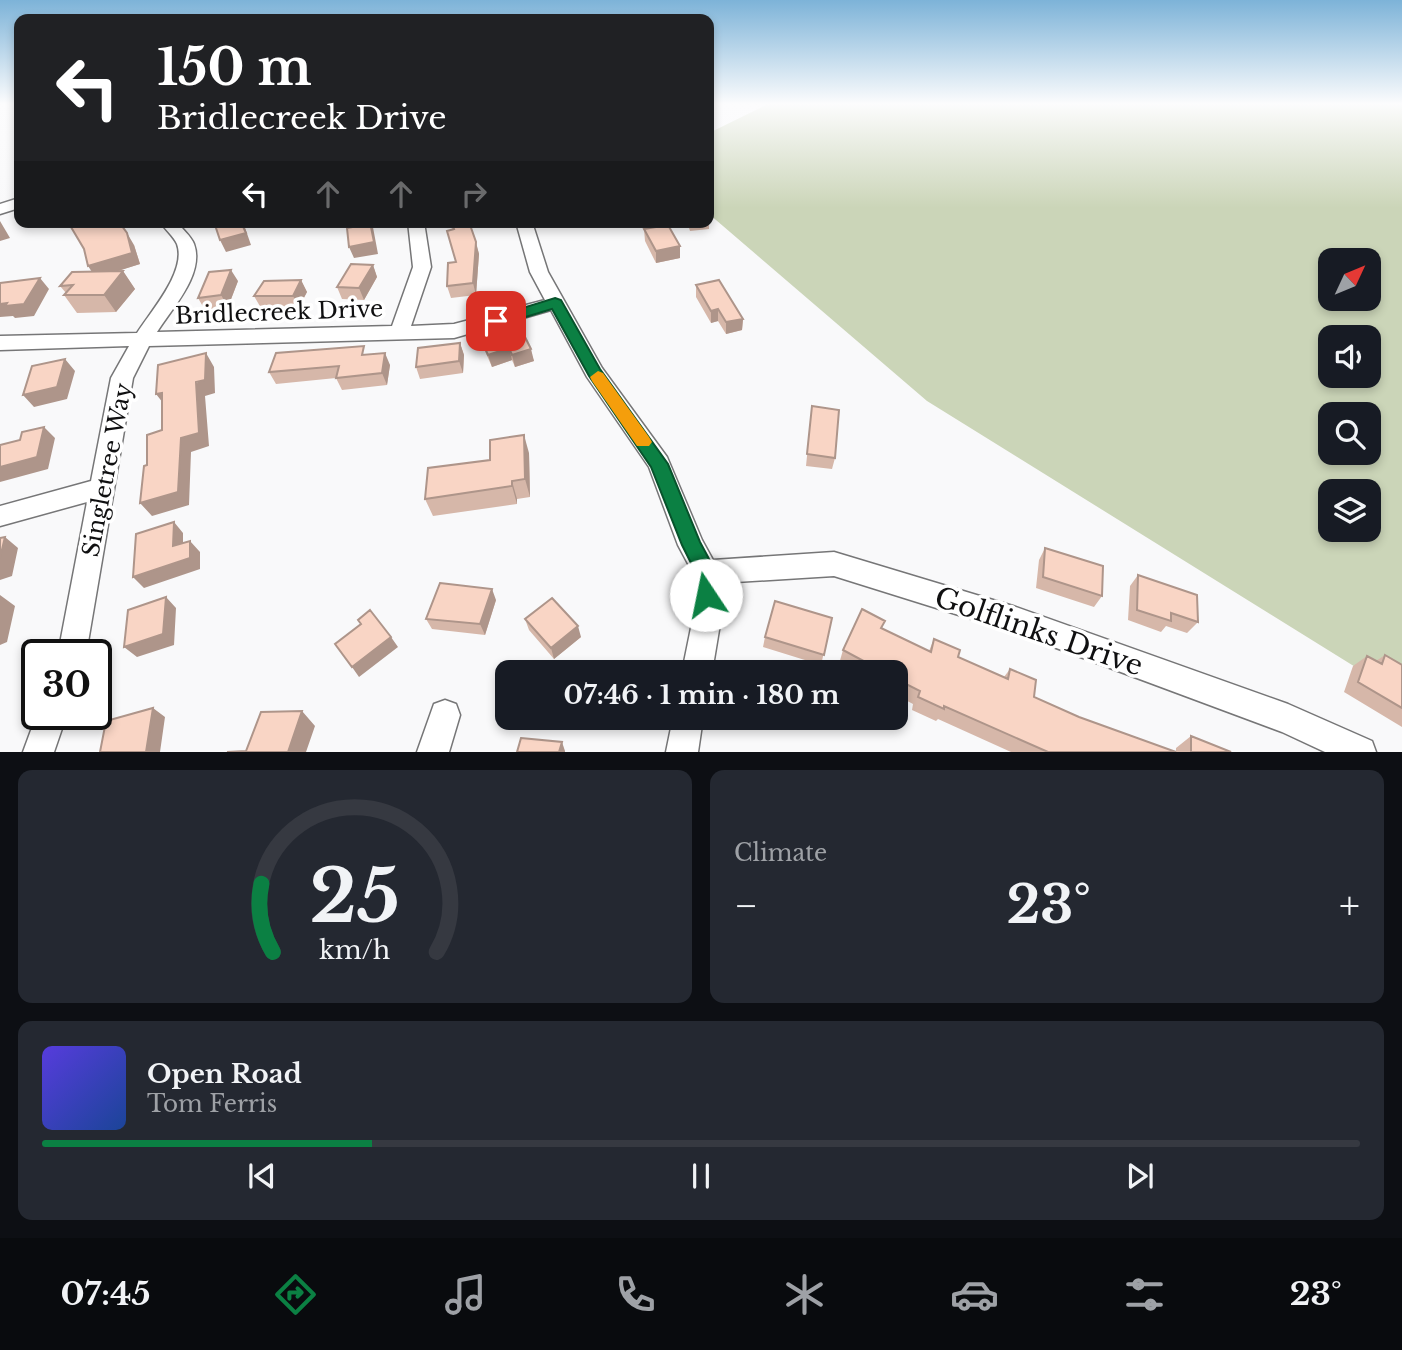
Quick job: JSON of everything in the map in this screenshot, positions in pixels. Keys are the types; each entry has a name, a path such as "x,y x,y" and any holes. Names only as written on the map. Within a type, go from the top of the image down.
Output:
{"street":[{"name":"Singletree Way","path":"75,639 122,378 142,340 184,276 187,255 185,243 172,228"},
{"path":"399,333 422,267 416,228"},
{"path":"526,228 539,272 555,303 594,372 659,464 691,545 706,572 707,618 699,660"},
{"name":"Bridlecreek Drive","path":"0,343 454,331 555,303"},
{"path":"0,516 103,488"},
{"name":"Golflinks Drive","path":"706,572 834,564 1013,619 1288,719 1361,751"},
{"path":"433,751 445,715"},
{"path":"38,751 46,730"},
{"path":"681,751 685,730"}],"green space":[{"path":"714,138 1402,138 1402,696 927,401 714,218"}],"building":[{"path":"72,228 123,228 132,253 88,266 84,249"},
{"path":"216,228 244,228 246,233 220,240"},
{"path":"347,228 371,228 374,242 349,247"},
{"path":"471,228 476,242 473,283 447,286 448,263 456,262 447,231"},
{"path":"670,228 680,246 656,251 644,229"},
{"path":"351,264 373,265 359,288 337,287"},
{"path":"231,270 221,295 198,298 209,272"},
{"path":"123,271 104,295 64,295 73,285 60,286 72,272"},
{"path":"40,278 24,304 0,304 0,283"},
{"path":"301,280 293,296 254,296 264,281"},
{"path":"719,280 743,319 726,322 718,309 711,311 696,285"},
{"path":"520,327 531,349 512,355 509,348 488,355 481,339"},
{"path":"460,343 459,361 416,367 418,348"},
{"path":"364,346 362,355 385,353 382,373 336,378 339,366 269,372 276,353"},
{"path":"206,353 205,380 196,382 199,433 181,438 178,492 140,503 144,466 147,465 147,435 162,430 162,393 156,394 158,365"},
{"path":"65,359 57,387 23,395 32,366"},
{"path":"812,406 839,410 835,458 807,454"},
{"path":"44,427 37,457 0,467 0,445 20,440 22,432"},
{"path":"524,435 525,479 512,481 512,486 425,499 428,468 490,460 490,440"},
{"path":"174,522 173,546 190,541 190,558 133,577 136,534"},
{"path":"5,537 0,558 0,538"},
{"path":"1045,548 1103,566 1102,596 1043,577"},
{"path":"1138,575 1197,595 1198,622 1171,613 1171,621 1137,610"},
{"path":"440,583 492,589 480,624 426,619"},
{"path":"166,597 163,634 124,647 128,610"},
{"path":"552,598 578,626 551,648 525,619"},
{"path":"775,601 832,618 824,655 765,637"},
{"path":"862,609 885,621 881,628 931,652 934,639 960,650 958,657 1008,679 1010,669 1036,680 1034,697 1079,717 1176,752 1048,752 918,697 920,691 908,685 908,660 862,660 843,650"},
{"path":"370,610 391,637 352,667 335,644 361,624 358,620"},
{"path":"1385,655 1402,665 1402,708 1358,682 1367,656 1382,664"},
{"path":"153,708 146,752 100,752 104,730 112,730 112,719"},
{"path":"302,711 288,752 227,752 246,751 261,712"},
{"path":"1191,736 1231,752 1191,752"},
{"path":"521,738 562,742 559,752 517,752"}],"slow traffic":[{"path":"598,377 643,442"}],"route":[{"path":"496,321 555,303 594,372 659,464 691,545 706,572 706,595"}]}
